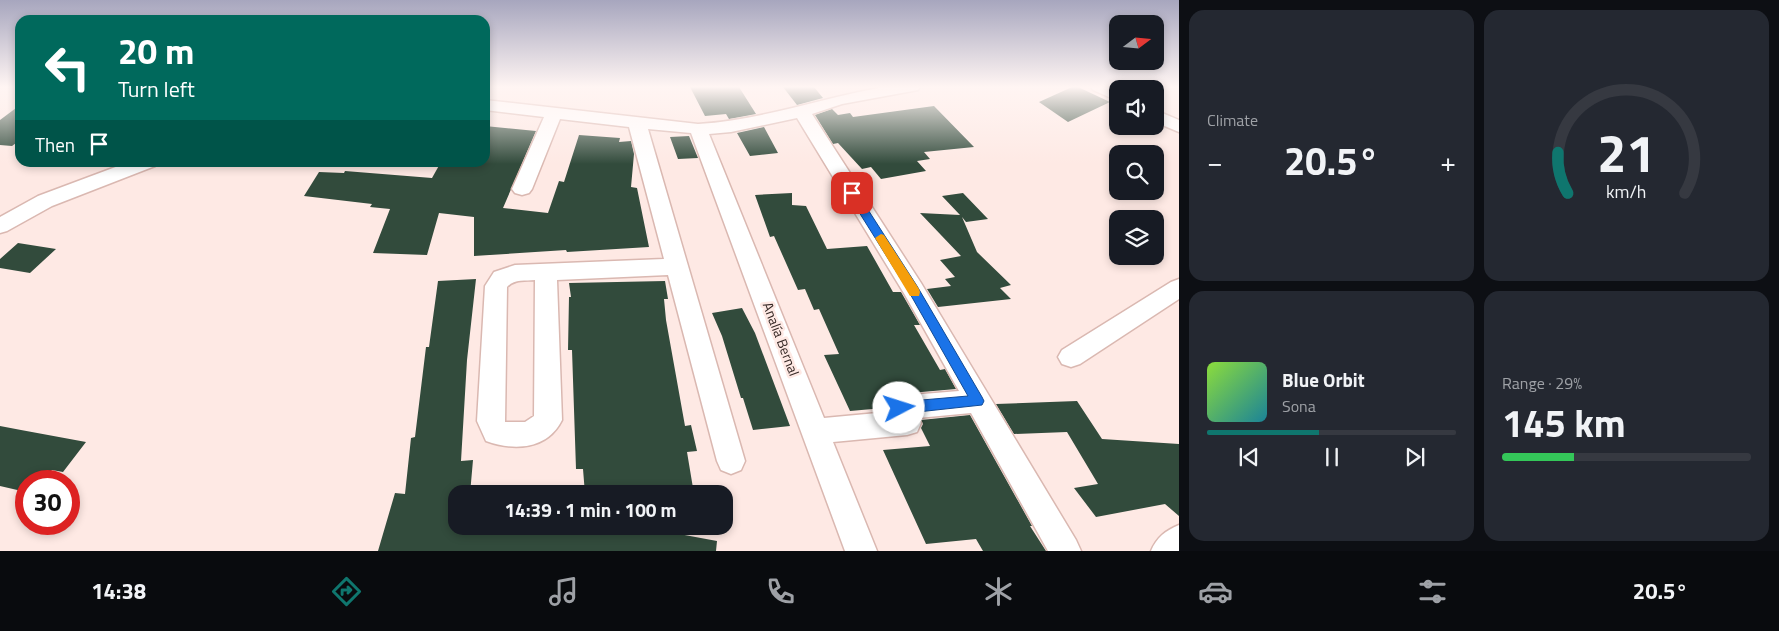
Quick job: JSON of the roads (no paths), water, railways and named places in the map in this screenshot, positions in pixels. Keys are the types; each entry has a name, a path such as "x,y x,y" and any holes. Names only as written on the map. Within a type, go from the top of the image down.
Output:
{"street":[{"path":"522,189 554,113 698,129 731,127 799,113"},
{"path":"802,113 913,289 1065,551"},
{"path":"1164,120 1179,127"},
{"path":"638,122 731,461"},
{"name":"Analía Bernal","path":"698,129 861,551"},
{"path":"0,226 45,201 135,167"},
{"path":"546,272 548,420 543,428 533,433 504,435 496,432 491,421 496,286 502,278 515,273 677,267"},
{"path":"1071,357 1179,288"},
{"path":"815,431 907,423 899,408 978,401"},
{"path":"1166,551 1179,541"}]}
